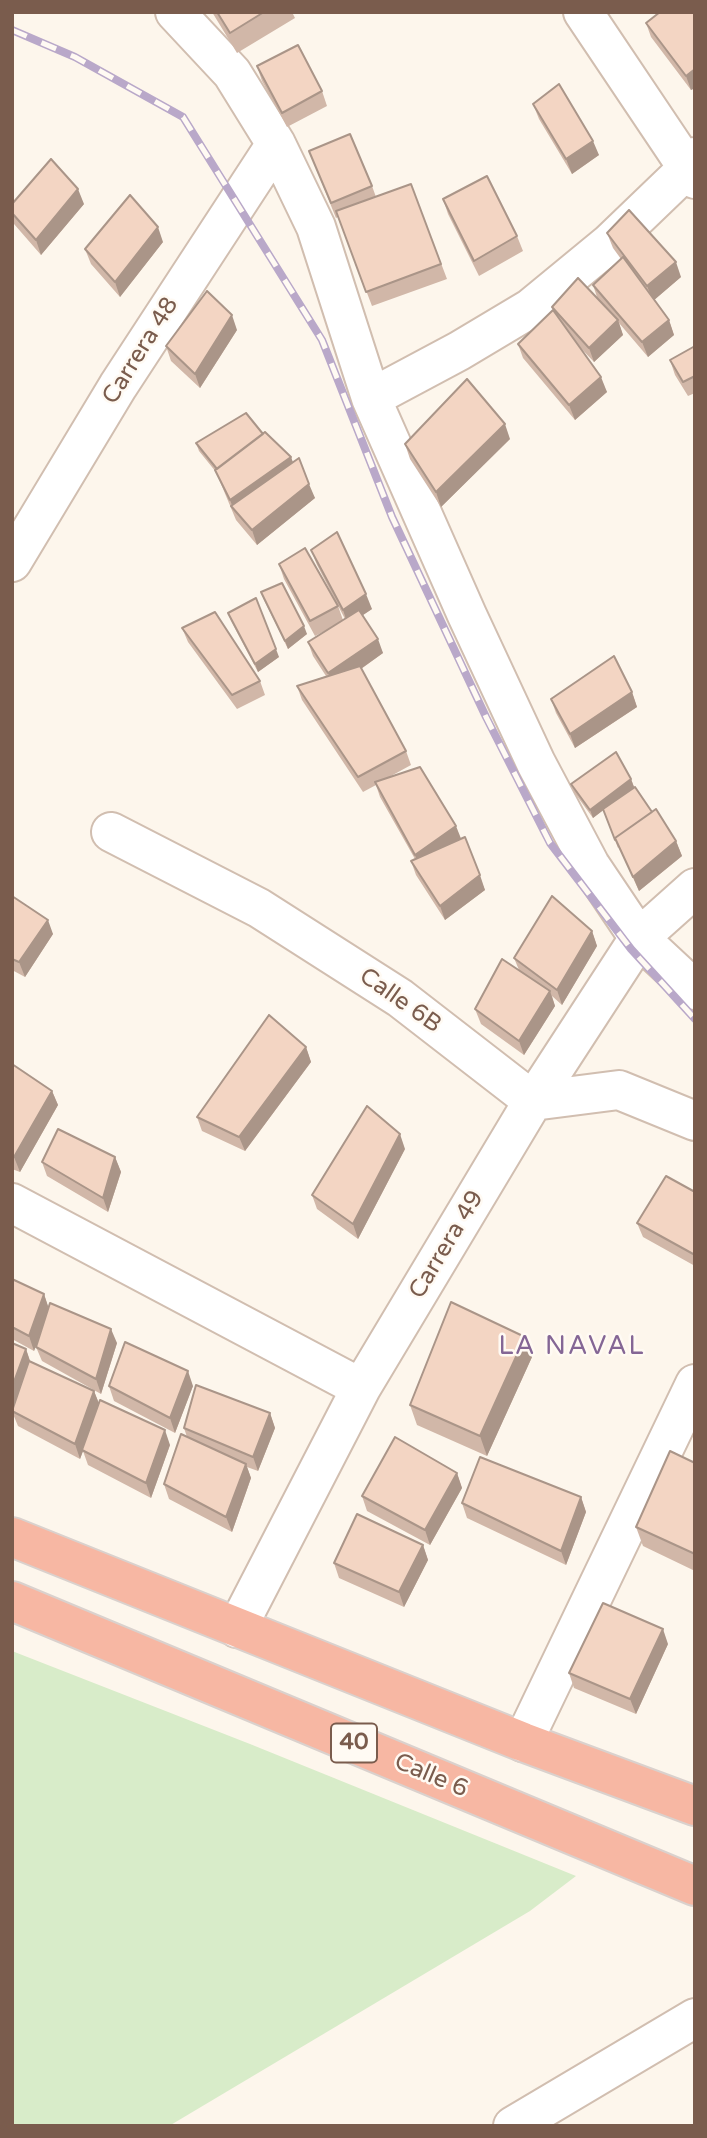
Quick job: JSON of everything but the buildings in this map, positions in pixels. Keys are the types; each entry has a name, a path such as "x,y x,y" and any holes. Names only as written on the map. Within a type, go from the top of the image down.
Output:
{"highway":[{"path":"12,1537 523,1742 695,1807"},
{"name":"Calle 6","path":"12,1601 695,1886"}],"street":[{"path":"175,12 232,73 276,144 316,227 371,398 536,763 590,865 639,938 695,990"},
{"path":"371,398 531,309 610,243 692,168 583,12"},
{"name":"Carrera 48","path":"12,562 118,386 276,144"},
{"name":"Calle 6B","path":"111,832 259,908 400,998 533,1101"},
{"name":"Carrera 49","path":"237,1628 361,1388 533,1101 639,938 695,888"},
{"path":"533,1101 619,1090 695,1121"},
{"path":"12,1203 361,1388"},
{"path":"523,1742 695,1384"},
{"path":"513,2126 695,2018"}],"green space":[{"path":"12,1651 576,1876 530,1911 169,2126 12,2126"}],"railway":[{"path":"12,30 75,57 183,117 322,340 392,517 486,717 550,843 631,949 695,1019"}],"district":[{"name":"LA NAVAL","path":"572,1347"}]}
